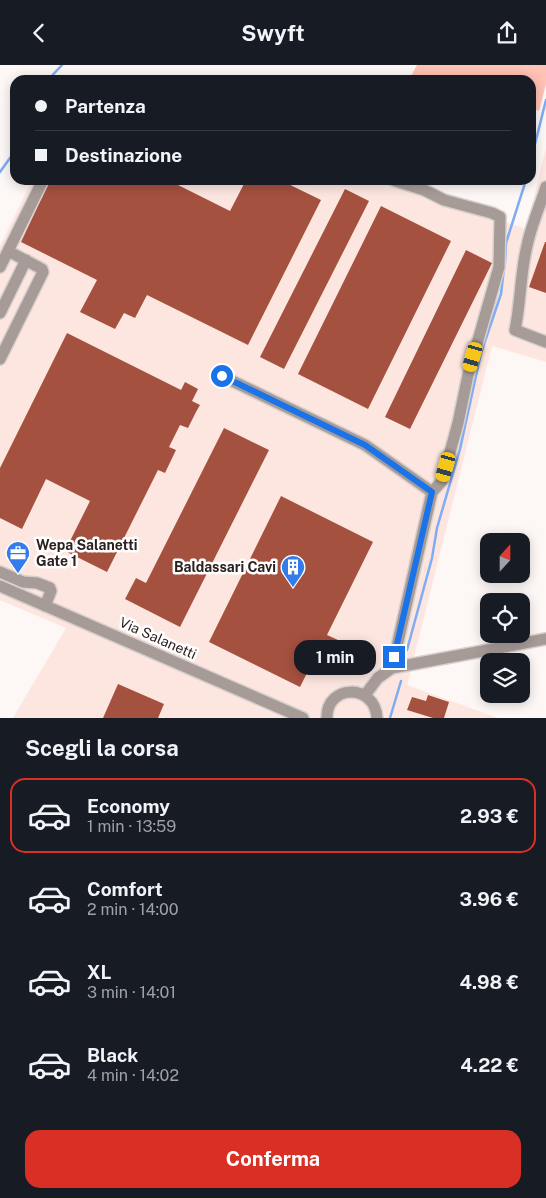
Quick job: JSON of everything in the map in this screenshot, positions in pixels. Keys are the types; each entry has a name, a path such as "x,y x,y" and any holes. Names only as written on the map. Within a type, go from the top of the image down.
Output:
{"street":[{"path":"0,267 41,185"},
{"path":"392,668 432,492 442,481 458,423 468,375 499,267 500,217 492,213 444,200 408,185"},
{"path":"546,187 527,245 519,296 520,310 515,330 546,342"},
{"path":"0,359 44,272 42,269 8,251"},
{"path":"0,313 26,261"},
{"path":"222,376 365,445 432,492"},
{"path":"0,572 23,582 37,583 50,588 51,591 45,605"},
{"name":"Via Salanetti","path":"0,586 303,718"},
{"path":"365,695 378,678 392,668 546,639"},
{"path":"327,718 329,705 341,694 349,691 365,695 372,701 376,708 377,718"}],"shaded area":[{"path":"417,65 546,65 546,84 539,111 536,110 536,75 412,75"},
{"path":"546,148 546,362 492,346 407,685 498,718 13,718 66,628 0,600 0,246 30,185 398,185 526,229"}],"building":[{"path":"48,185 178,185 230,211 243,185 290,185 321,200 248,345 147,295 135,318 124,313 115,329 80,312 97,280 21,242"},
{"path":"345,189 369,201 284,369 260,357"},
{"path":"381,206 451,241 368,409 298,374"},
{"path":"546,242 546,293 529,287"},
{"path":"466,250 492,263 410,429 385,417"},
{"path":"67,333 181,390 185,382 198,389 192,401 200,405 188,428 180,425 169,447 176,450 165,473 158,470 107,572 65,551 90,501 46,479 22,529 0,518 0,468"},
{"path":"224,428 269,450 180,627 125,599 136,578 146,583"},
{"name":"Baldassari Cavi","path":"281,496 373,542 327,635 338,640 332,651 321,645 300,687 209,642"},
{"path":"118,684 164,704 158,718 103,718"},
{"path":"428,695 449,702 444,718 433,718 407,710 412,697 426,701"}],"waterway":[{"path":"53,75 62,65"},
{"path":"536,140 546,100"},
{"path":"0,172 10,158"},
{"path":"505,263 506,243 524,185"},
{"path":"407,650 432,558 437,528 460,449 481,353 501,294 504,268"},
{"path":"390,718 401,681"}],"place":[{"name":"Wepa Salanetti Gate 1","path":"18,574"},
{"name":"Baldassari Cavi","path":"293,588"}],"route":[{"path":"222,376 365,445 432,492 394,657"}]}
